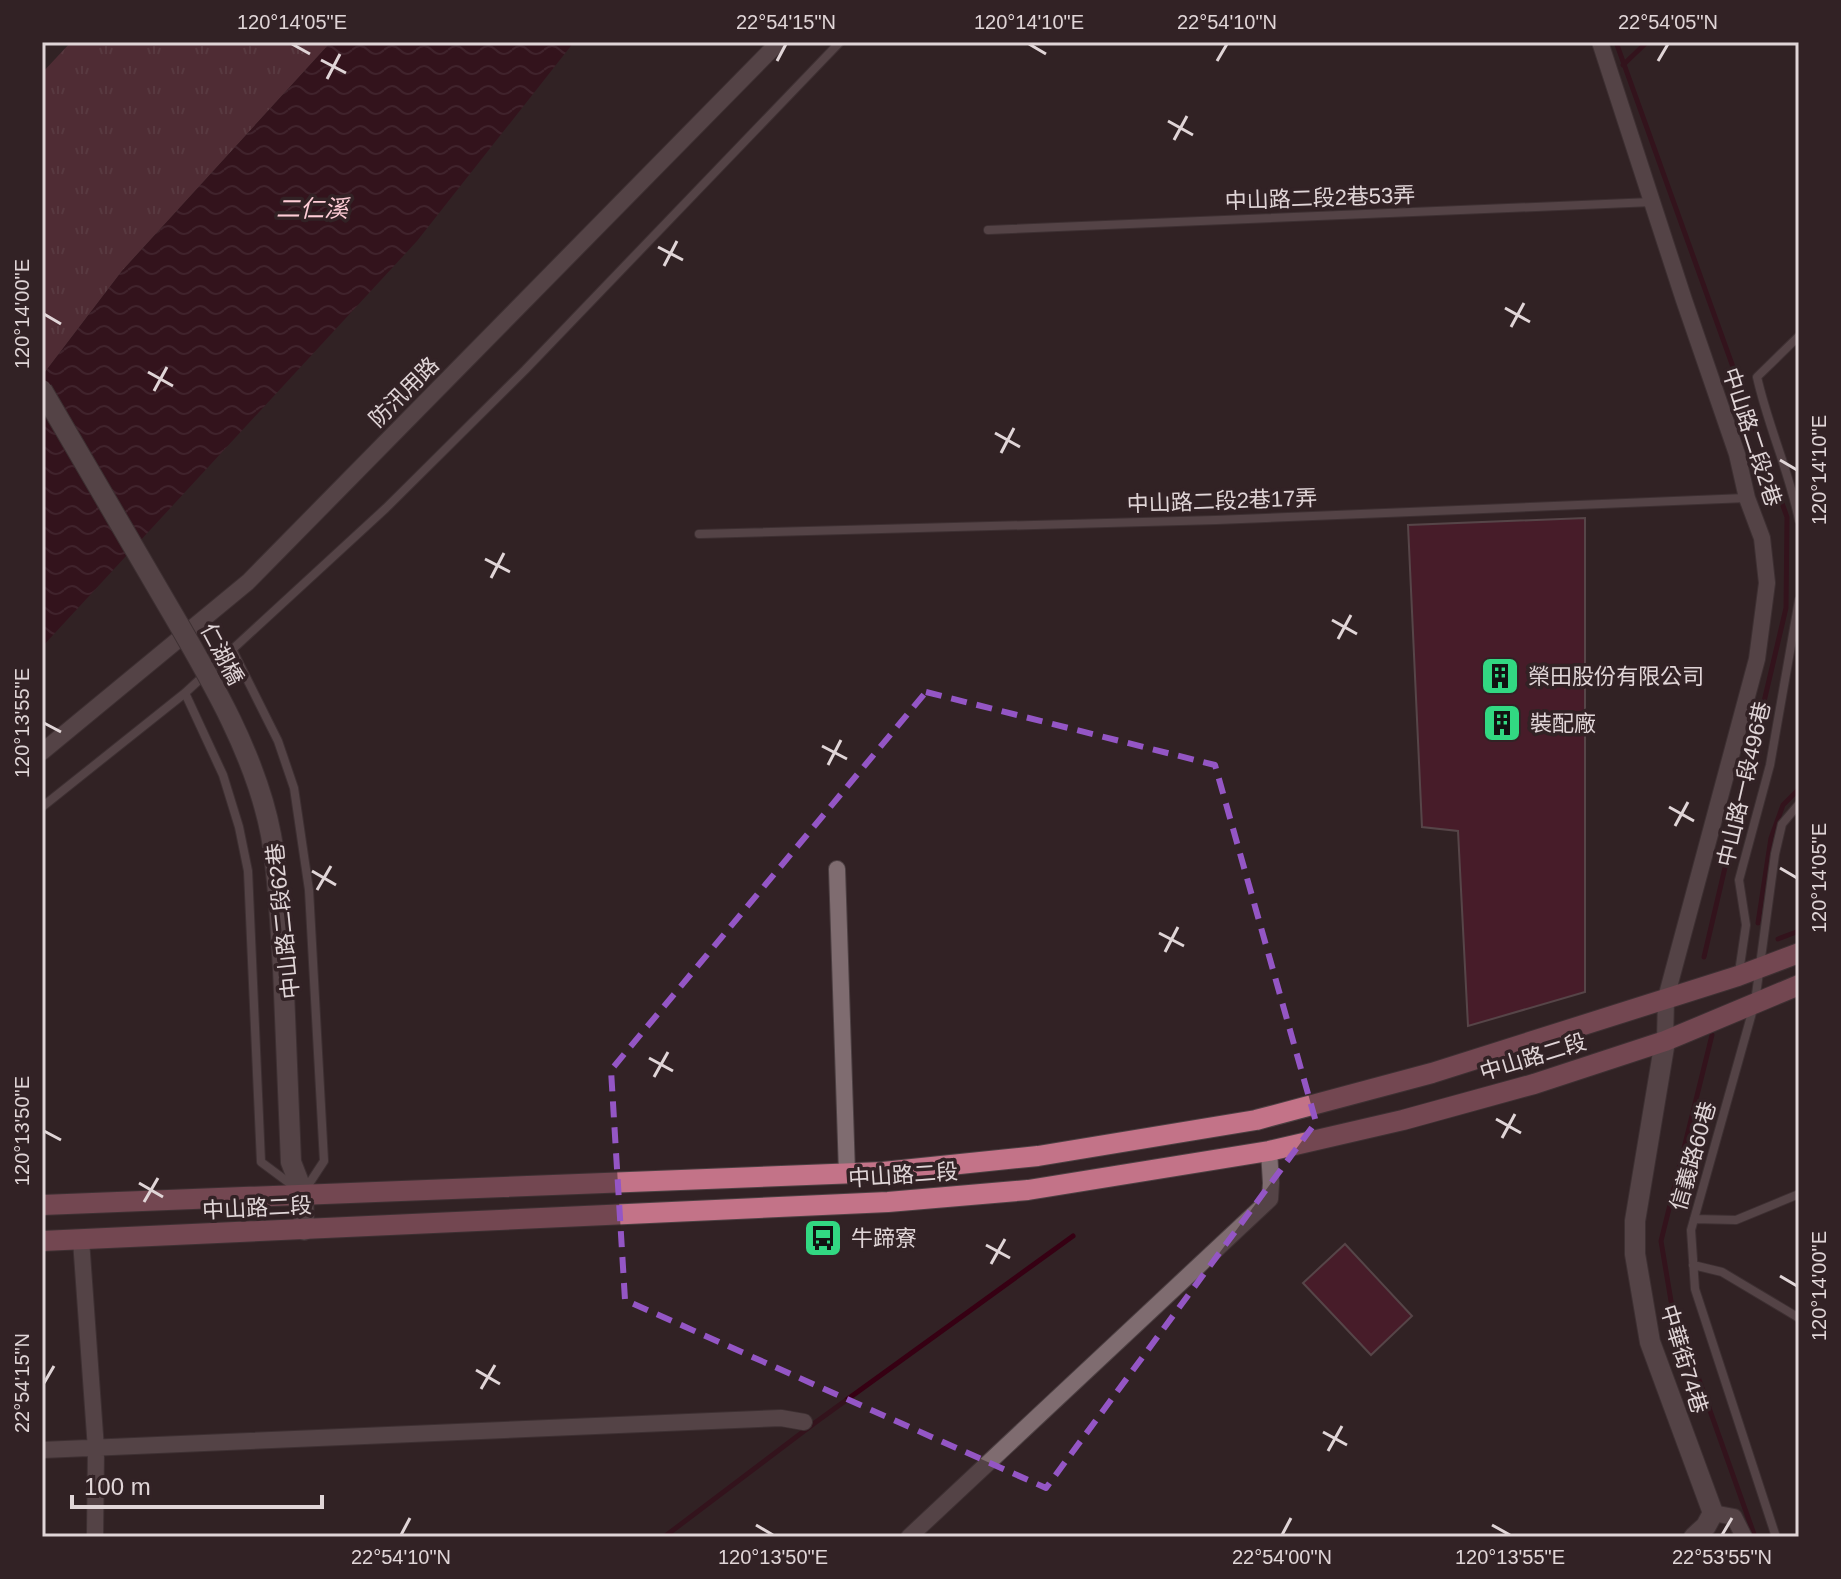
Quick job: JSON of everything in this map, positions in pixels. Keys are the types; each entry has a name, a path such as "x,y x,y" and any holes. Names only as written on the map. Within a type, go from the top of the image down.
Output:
{"main road":[{"name":"中山路二段","path":"42,1205 847,1173 1038,1156 1256,1120 1432,1073 1738,976 1799,953"},
{"name":"中山路二段","path":"42,1241 903,1201 1028,1190 1269,1151 1403,1120 1534,1084 1665,1041 1799,985"}],"street":[{"name":"防汛用路","path":"42,752 248,582 779,42"},
{"name":"中山路二段2巷","path":"1600,42 1737,454 1747,498 1762,538 1767,583 1757,659 1673,996 1665,1041"},
{"name":"仁湖橋","path":"42,390 181,628 241,745 271,833 283,968"},
{"path":"837,869 847,1173"},
{"name":"中山路二段62巷","path":"283,968 291,1162 303,1193 304,1230"},
{"name":"中華街74巷","path":"1665,1041 1635,1221 1635,1254 1650,1342 1713,1513"},
{"path":"909,1537 1270,1199 1269,1151"},
{"path":"81,1240 96,1449 95,1537"},
{"path":"42,1450 781,1418 804,1422"},
{"path":"1694,1537 1706,1526 1713,1513 1734,1517 1744,1537"}],"lane":[{"path":"42,807 185,693 386,508 525,370 840,42"},
{"name":"中山路二段2巷53弄","path":"988,230 1653,202"},
{"path":"1799,336 1757,377 1763,405 1792,487 1799,520"},
{"name":"中山路二段2巷17弄","path":"699,534 1216,520 1747,498"},
{"name":"中山路一段496巷","path":"1738,976 1746,925 1739,880 1770,765 1799,600"},
{"name":"中山路二段62巷","path":"185,693 223,775 248,871 261,1162 303,1193 324,1161 309,890 294,788 278,741 233,651"},
{"name":"信義路60巷","path":"1776,1537 1695,1289 1691,1230 1759,968 1782,824 1799,804"},
{"path":"1694,1219 1736,1220 1799,1194"},
{"path":"1693,1265 1722,1272 1799,1318"}],"highlighted area":[{"path":"926,692 1215,765 1316,1122 1046,1488 625,1300 611,1070"}],"green space":[{"path":"71,42 331,42 122,271 42,376 42,73"}],"water":[{"name":"二仁溪","path":"331,42 574,42 417,241 42,647 42,376 122,271"}],"building":[{"name":"榮田股份有限公司","path":"1585,518 1585,992 1468,1026 1458,831 1422,827 1408,525"},
{"path":"1345,1244 1412,1316 1371,1355 1303,1283"}],"waterway":[{"path":"1616,42 1787,517 1786,608 1704,957"},
{"path":"1623,65 1647,42"},
{"path":"1758,923 1771,838 1783,805 1799,789"},
{"path":"1778,939 1799,931"},
{"path":"1712,1035 1661,1241 1671,1301 1755,1537"},
{"path":"664,1537 816,1422 1073,1236"}],"place":[{"name":"榮田股份有限公司","path":"1500,676"},
{"name":"裝配廠","path":"1502,723"},
{"name":"牛蹄寮","path":"823,1238"}]}
